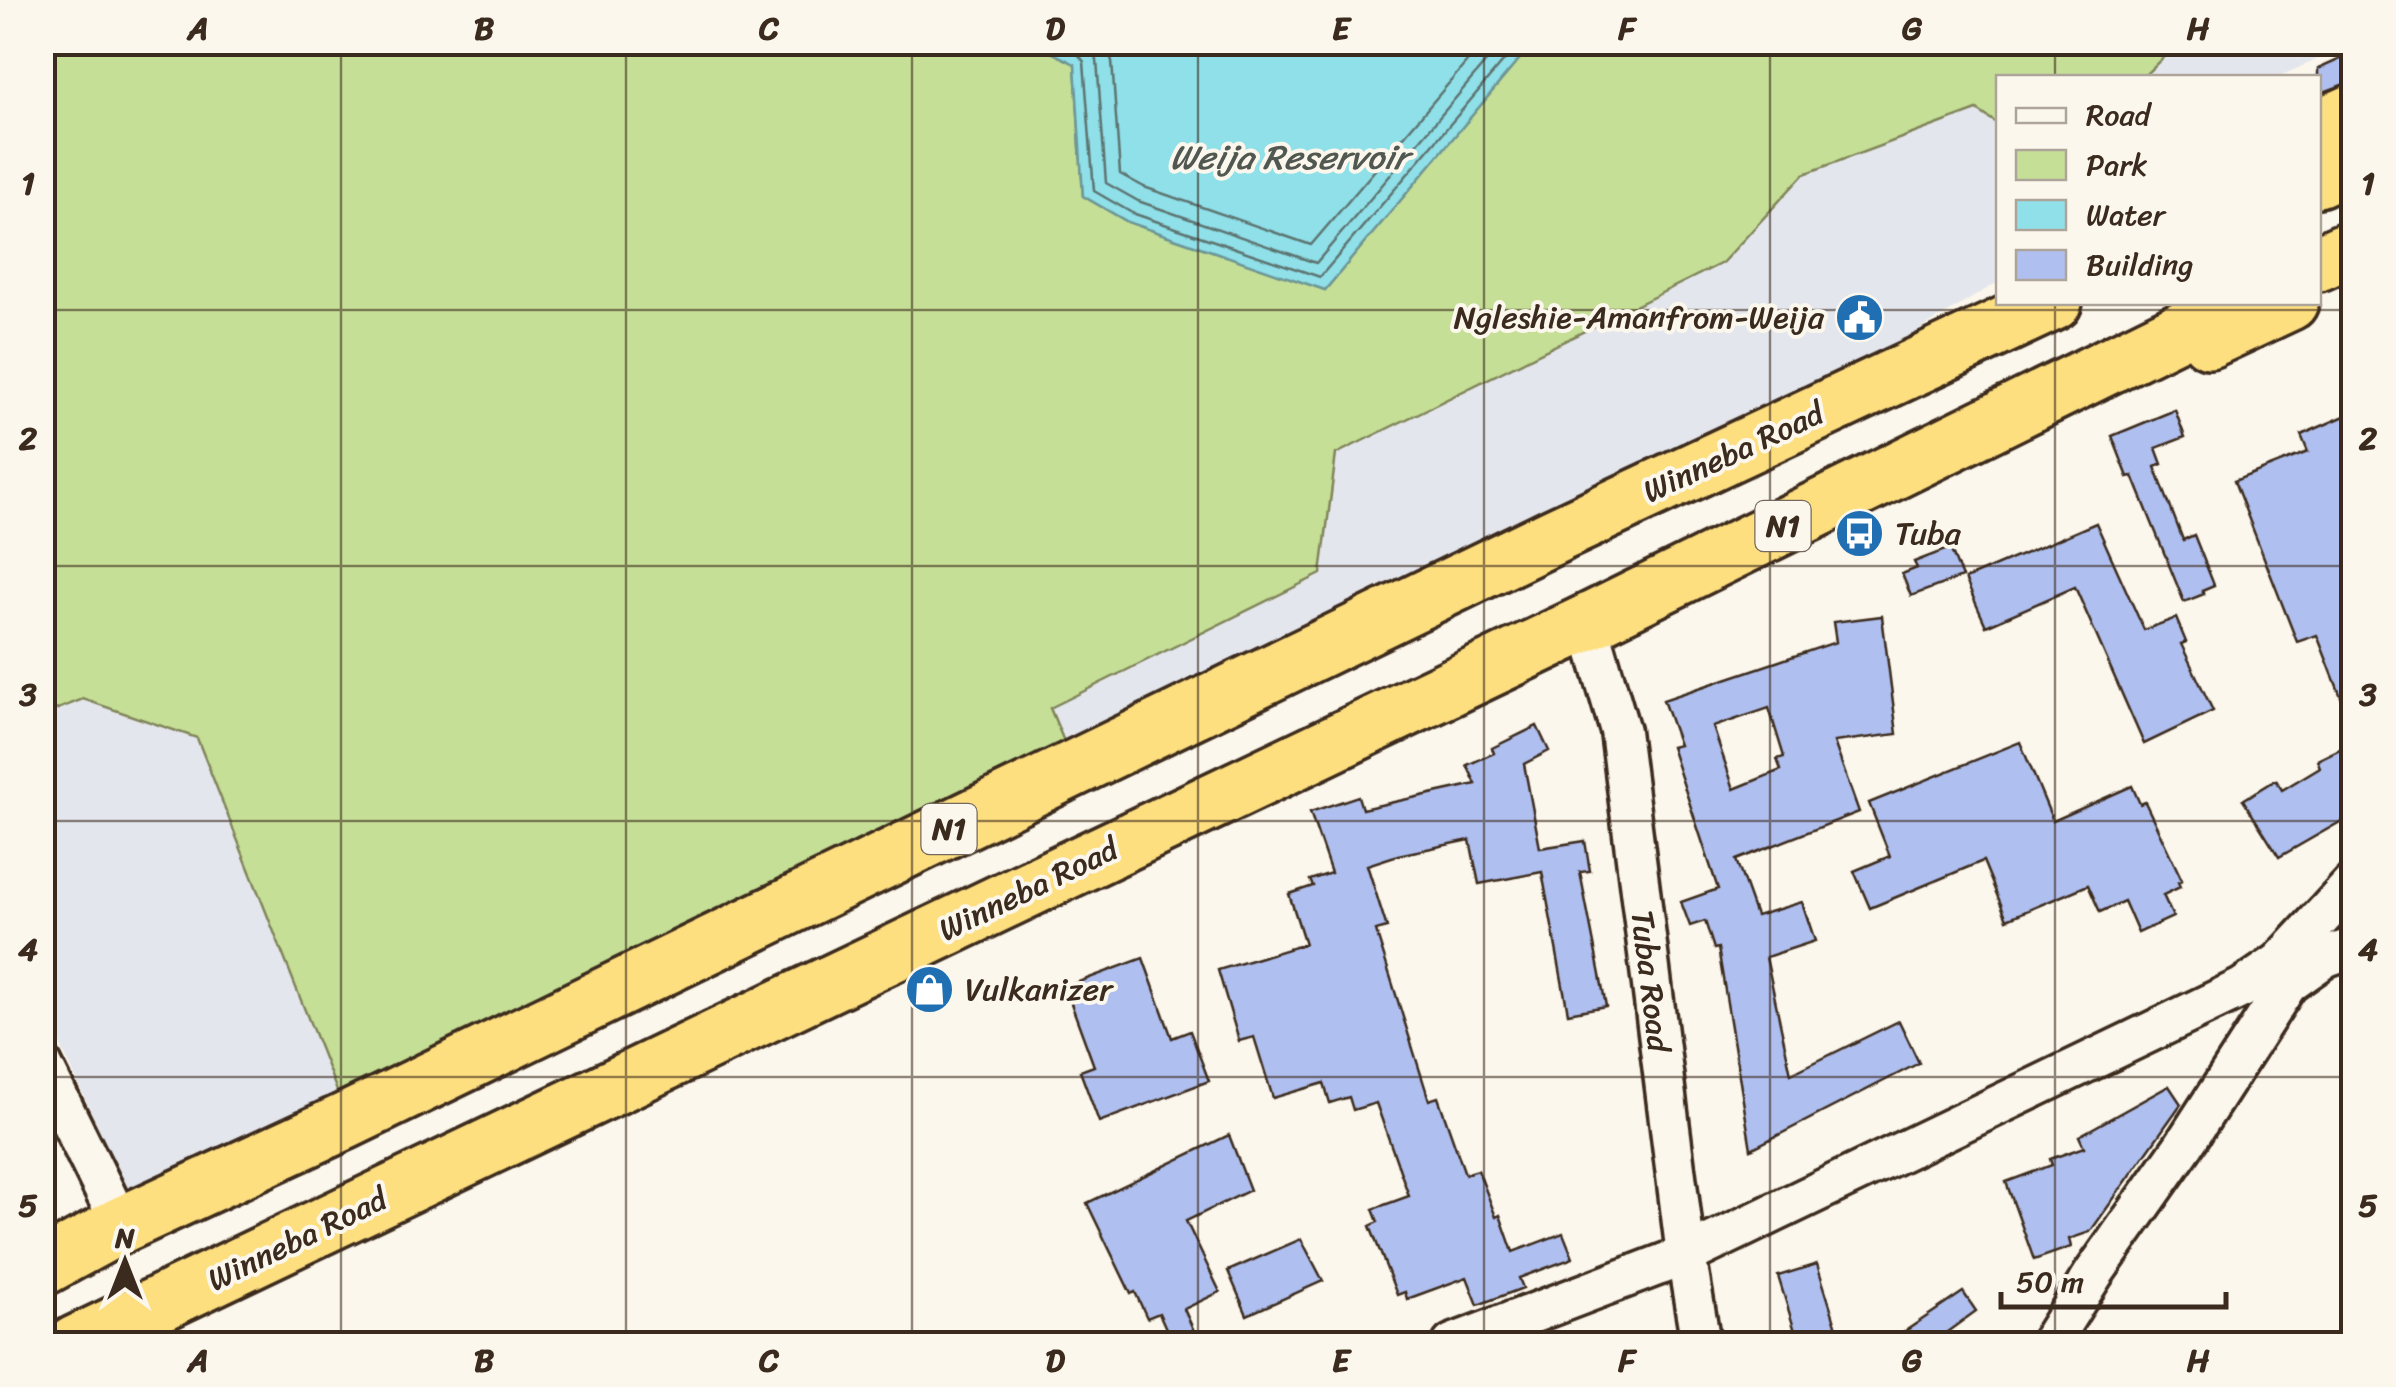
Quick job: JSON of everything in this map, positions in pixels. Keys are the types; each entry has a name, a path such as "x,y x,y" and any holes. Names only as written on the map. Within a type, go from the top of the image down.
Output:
{"highway":[{"path":"2321,127 2354,112"},
{"path":"2321,155 2354,139"},
{"path":"2321,178 2354,162"},
{"path":"2321,237 2354,221"},
{"path":"2321,262 2354,246"},
{"path":"2321,288 2354,273"},
{"name":"Winneba Road","path":"1857,394 1996,294"},
{"name":"Winneba Road","path":"1857,394 2009,305"},
{"name":"Winneba Road","path":"42,1268 121,1225 346,1121 1556,535 2048,305"},
{"name":"Winneba Road","path":"1978,429 2065,360 2178,305"},
{"name":"Winneba Road","path":"75,1344 1588,622 2232,305"},
{"name":"Winneba Road","path":"1978,429 2082,398 2284,305"},
{"path":"346,1121 385,1196"}],"street":[{"name":"Tuba Road","path":"1588,622 1620,732 1686,1255 1701,1344"},
{"path":"2048,1344 2182,1148 2284,973 2354,882"},
{"path":"1452,1344 1686,1255 2242,988 2354,947"},
{"path":"42,1064 121,1225"}],"shaded area":[{"path":"2178,43 2354,43 2282,75 2145,75"},
{"path":"1977,110 1996,123 1996,283 1874,358 1068,751 1050,708 1321,574 1336,454 1722,263 1804,174"},
{"path":"83,699 197,738 339,1096 128,1192 43,1007 42,715"}],"green space":[{"path":"43,43 1033,43 1075,64 1083,196 1128,222 1325,290 1533,43 2178,43 2145,75 1996,75 1996,123 1977,110 1804,174 1722,263 1336,454 1321,574 1050,708 1068,751 339,1096 197,738 83,699 43,715"}],"water":[{"name":"Weija Reservoir","path":"1033,43 1533,43 1325,290 1128,222 1083,196 1075,64"}],"building":[{"path":"2354,53 2354,81 2321,93 2318,69"},
{"path":"2175,410 2185,437 2156,448 2162,464 2155,467 2183,540 2194,535 2214,585 2184,602 2133,476 2128,477 2112,436"},
{"path":"2354,412 2352,725 2317,635 2297,642 2234,481 2308,452 2301,435"},
{"path":"2096,523 2144,630 2176,618 2186,642 2181,644 2213,711 2144,744 2075,587 1986,626 1965,579"},
{"path":"1950,548 1962,577 1911,596 1902,574 1917,568 1914,562"},
{"path":"1882,616 1897,734 1834,742 1859,812 1736,860 1756,916 1802,902 1815,941 1766,957 1791,1074 1899,1021 1919,1063 1751,1149 1718,948 1714,949 1705,921 1690,926 1681,902 1718,889 1671,747 1679,745 1663,700 1836,642 1833,622","holes":["1769,708 1784,757 1777,759 1781,770 1734,789 1713,727"]},
{"path":"1537,726 1549,751 1524,764 1540,848 1585,841 1590,871 1580,872 1606,1006 1568,1013 1542,872 1479,884 1470,840 1367,865 1387,928 1376,931 1429,1100 1438,1097 1465,1174 1478,1170 1513,1252 1563,1233 1573,1258 1519,1278 1523,1288 1478,1305 1467,1277 1407,1299 1405,1292 1397,1295 1370,1226 1378,1222 1373,1209 1409,1196 1376,1103 1353,1110 1349,1097 1330,1103 1324,1083 1273,1098 1254,1037 1239,1041 1218,970 1305,944 1289,894 1313,886 1310,880 1331,873 1310,812 1358,796 1362,809 1476,784 1467,765"},
{"path":"2020,742 2053,821 2132,786 2140,804 2145,802 2182,880 2178,882 2180,887 2163,895 2173,917 2138,933 2124,901 2100,912 2088,885 2007,919 1983,861 1870,908 1854,871 1890,856 1869,803"},
{"path":"2346,746 2354,761 2354,814 2279,857 2243,800 2276,780 2282,790 2320,767 2317,760"},
{"path":"1143,958 1172,1038 1190,1031 1209,1081 1099,1122 1080,1071 1094,1066 1065,987"},
{"path":"2169,1086 2181,1104 2090,1232 2069,1239 2071,1247 2034,1260 2006,1182 2052,1165 2050,1159 2084,1147 2079,1136"},
{"path":"1229,1135 1250,1190 1186,1221 1220,1292 1184,1309 1200,1344 1173,1344 1159,1313 1147,1318 1135,1292 1131,1294 1087,1203"},
{"path":"1301,1239 1323,1281 1247,1315 1228,1271"},
{"path":"1817,1264 1842,1344 1799,1344 1778,1276"},
{"path":"1963,1292 1976,1311 1947,1332 1955,1344 1886,1344"}],"place":[{"name":"Ngleshie-Amanfrom-Weija","path":"1859,317"},
{"name":"Tuba","path":"1860,533"},
{"name":"Vulkanizer","path":"930,989"}]}
